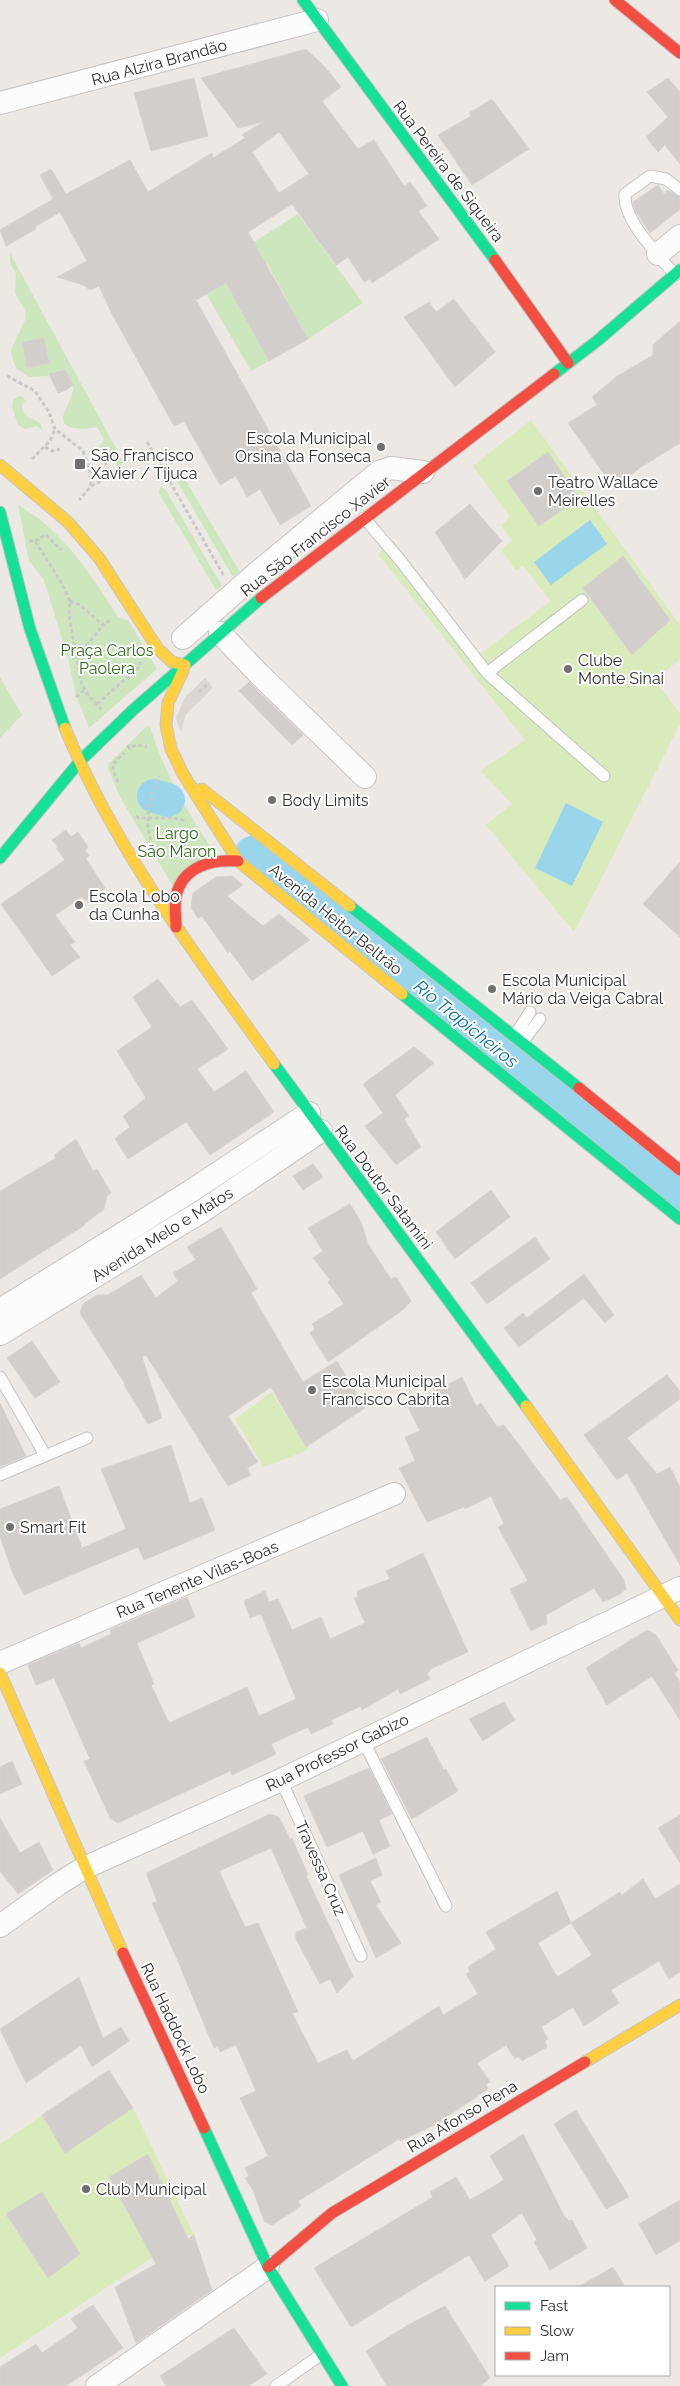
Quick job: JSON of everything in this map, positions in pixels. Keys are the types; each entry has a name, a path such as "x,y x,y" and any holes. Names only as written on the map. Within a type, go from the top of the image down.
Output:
{"main road":[{"name":"Rua Pereira de Siqueira","path":"303,0 542,324 568,363"},
{"path":"615,0 680,53"},
{"name":"Rua São Francisco Xavier","path":"0,858 80,761 133,710 220,633 270,590 568,363 677,272"},
{"path":"0,465 68,522 99,558 158,649 172,662 185,665"},
{"path":"0,512 13,571 38,658 80,761"},
{"name":"Avenida Heitor Beltrão","path":"185,665 168,703 166,725 170,749 183,774 238,861 680,1219"},
{"name":"Rua Doutor Satamini","path":"80,761 106,814 176,927 315,1122 672,1592 680,1620"},
{"name":"Avenida Heitor Beltrão","path":"183,774 519,1039 680,1170"},
{"path":"176,927 176,895 188,875 206,862 220,859 238,861"},
{"name":"Rua Haddock Lobo","path":"0,1673 84,1868 268,2267 339,2385"},
{"name":"Rua Afonso Pena","path":"268,2267 332,2213 680,2004"}],"street":[{"name":"Rua Alzira Brandão","path":"0,103 317,20"},
{"path":"658,254 680,236"},
{"path":"183,638 258,572 379,472 391,468 424,472"},
{"path":"220,633 365,777"},
{"name":"Avenida Melo e Matos","path":"113,1253 191,1191 315,1122"},
{"name":"Avenida Melo e Matos","path":"0,1334 14,1309 113,1253 204,1210 315,1122"},
{"name":"Rua Tenente Vilas-Boas","path":"0,1664 394,1494"},
{"name":"Rua Professor Gabizo","path":"0,1926 56,1885 84,1868 281,1780 672,1592"},
{"path":"97,2386 268,2267"}],"lane":[{"path":"677,272 658,254 629,218 624,203 625,194 650,176 666,179 680,190"},
{"path":"364,518 400,560 487,673 604,776"},
{"path":"487,673 582,600"},
{"path":"519,1039 535,1015"},
{"path":"191,1191 204,1210"},
{"path":"0,1377 45,1455"},
{"path":"0,1475 87,1438"},
{"path":"363,1740 446,1906"},
{"name":"Travessa Cruz","path":"281,1780 361,1956"},
{"path":"276,2386 322,2354"}],"path":[{"path":"7,376 35,391 50,412 55,428 83,451 90,471 91,486"},
{"path":"32,459 45,447 55,428"},
{"path":"146,442 235,593"},
{"path":"45,447 52,451 60,449"},
{"path":"79,500 91,486 107,478 110,473 99,450"},
{"path":"43,530 52,543 64,553"},
{"path":"27,536 28,542 35,542 46,535"},
{"path":"35,542 61,582 70,602 69,615 78,656 81,682 105,714"},
{"path":"70,602 80,605 104,625"},
{"path":"108,611 119,624"},
{"path":"78,656 104,625 113,618"},
{"path":"98,704 140,666 141,654"},
{"path":"76,697 85,689"},
{"path":"119,785 113,771 113,764 128,746 146,746 151,751"},
{"path":"154,846 150,838 150,798 160,774"},
{"path":"134,812 138,818 174,818 191,822"}],"green space":[{"path":"298,214 363,303 308,339 267,263 228,285 269,361 251,371 197,278"},
{"path":"10,253 123,461 120,471 106,446 94,453 104,440 97,427 79,429 64,423 63,418 72,395 73,386 68,376 62,370 47,376 29,377 17,369 11,350 26,318 25,310 15,293 16,274 10,263"},
{"path":"19,396 23,397 25,401 22,406 24,413 40,423 43,431 37,426 25,429 18,425 12,407 13,400"},
{"name":"Clube Monte Sinai","path":"531,420 680,625 680,659 655,680 680,714 680,724 574,932 486,825 512,804 481,771 525,740 378,554 394,541 480,654 551,601 523,566 516,571 501,550 512,541 501,525 510,517 473,466"},
{"path":"179,476 184,478 240,572 233,577 177,481"},
{"path":"160,487 165,489 222,586 216,590 159,493"},
{"name":"Praça Carlos Paolera","path":"18,505 49,527 75,555 98,585 118,617 129,621 157,669 89,728 75,693 69,662 44,580 29,561"},
{"path":"0,677 22,715 0,738"},
{"name":"Largo São Maron","path":"147,726 150,726 169,776 186,808 215,854 174,888 120,797 108,768 109,763","holes":["157,787 171,792 165,809 152,804"]},
{"path":"272,1392 308,1450 264,1467 235,1419"},
{"name":"Club Municipal","path":"109,2070 133,2108 194,2235 186,2235 0,2358 0,2144"}],"shaded area":[{"path":"205,678 213,688 186,714 181,733 176,718 185,697"}],"water":[{"path":"590,520 607,544 551,585 534,562"},
{"path":"566,803 603,822 572,886 535,868"}],"building":[{"path":"306,49 324,66 341,87 322,101 358,149 374,140 404,186 410,182 427,206 418,211 439,239 372,283 370,279 364,282 348,257 336,265 292,204 248,232 308,339 269,361 226,283 196,300 311,506 280,525 260,489 247,497 236,476 220,485 184,421 174,426 111,312 99,286 90,290 83,285 57,277 87,261 60,212 35,227 36,229 6,246 0,230 53,199 40,175 51,169 66,194 130,160 148,192 212,153 213,158 245,138 242,135 263,122 238,128 201,78","holes":["279,132 309,174 279,193 252,152"]},
{"path":"194,78 208,136 151,151 134,93"},
{"path":"668,78 680,92 680,164 665,145 658,152 646,137 668,117 647,92"},
{"path":"492,99 529,149 472,185 438,135 471,116 469,113"},
{"path":"658,185 664,194 667,190 680,197 680,209 650,233 636,212 633,202"},
{"path":"454,299 495,352 455,387 404,317 429,302 436,312"},
{"path":"680,321 680,443 641,467 614,488 568,423 597,405 592,397 616,377 653,355 653,345"},
{"path":"44,338 49,363 27,368 22,342"},
{"path":"65,370 73,385 58,393 49,374"},
{"path":"548,452 579,498 539,526 507,481"},
{"path":"470,504 502,541 465,579 435,532"},
{"path":"623,556 670,620 632,655 583,588"},
{"path":"249,682 303,735 292,745 239,691"},
{"path":"66,830 71,837 78,832 88,847 85,851 89,856 86,859 105,888 88,903 82,897 55,915 75,942 70,945 80,957 52,976 1,904 65,860 52,840"},
{"path":"680,862 680,937 643,904"},
{"path":"232,876 243,885 227,896 263,926 279,914 310,940 252,981 230,951 228,953 202,916 198,918 191,908 193,893 216,877"},
{"path":"158,979 180,1007 192,1000 228,1049 197,1069 214,1092 246,1071 274,1112 210,1155 186,1122 128,1159 115,1139 130,1127 123,1116 146,1098 117,1051 152,1027 133,997"},
{"path":"414,1047 434,1063 395,1095 409,1116 404,1119 421,1147 396,1165 365,1126 383,1113 363,1084"},
{"path":"76,1139 93,1171 97,1169 111,1193 107,1196 104,1209 85,1225 0,1279 0,1191 56,1158 54,1155"},
{"path":"313,1164 323,1177 303,1190 293,1176"},
{"path":"491,1190 510,1217 455,1259 436,1232"},
{"path":"350,1204 361,1222 368,1244 391,1279 396,1277 411,1301 404,1309 328,1362 310,1333 315,1329 312,1324 344,1304 328,1282 330,1280 313,1258 323,1251 308,1228"},
{"path":"221,1227 257,1289 251,1293 303,1382 337,1361 365,1408 306,1447 271,1387 228,1416 258,1462 247,1468 251,1475 228,1486 146,1355 142,1357 162,1418 148,1424 80,1313 83,1304 97,1295 108,1295 141,1275 156,1298 178,1281 173,1273 196,1260 187,1247"},
{"path":"535,1237 550,1259 487,1304 471,1283"},
{"path":"584,1274 614,1315 605,1323 584,1298 519,1347 504,1328 523,1313 527,1318"},
{"path":"32,1341 60,1382 35,1398 7,1358"},
{"path":"667,1375 680,1391 680,1399 627,1438 657,1474 670,1467 680,1487 680,1565 627,1473 617,1480 584,1435"},
{"path":"462,1377 476,1406 481,1403 497,1427 504,1425 560,1500 567,1497 624,1580 626,1589 620,1594 603,1602 594,1588 546,1615 547,1623 531,1631 510,1589 528,1581 498,1527 504,1524 491,1496 465,1509 464,1507 427,1522 399,1468 415,1461 405,1437 420,1431 407,1405"},
{"path":"0,1403 26,1456 0,1467"},
{"path":"171,1445 190,1503 202,1498 215,1530 144,1560 138,1547 24,1595 13,1574 0,1536 0,1509 59,1486 82,1548 126,1529 101,1469"},
{"path":"423,1553 468,1652 430,1669 427,1673 430,1679 400,1694 398,1689 362,1710 361,1706 331,1720 333,1724 311,1734 308,1727 271,1744 276,1754 232,1775 230,1771 118,1823 110,1818 84,1761 90,1759 54,1678 36,1685 28,1665 79,1643 81,1648 111,1634 110,1630 187,1597 195,1617 137,1643 154,1684 151,1685 169,1723 247,1687 259,1716 296,1699 261,1614 250,1618 244,1601 265,1591 269,1602 278,1599 292,1630 321,1617 330,1639 365,1623 354,1598 358,1597 357,1591 390,1579 386,1571"},
{"path":"647,1630 656,1635 678,1670 674,1673 680,1682 680,1720 652,1676 607,1705 586,1668"},
{"path":"504,1702 515,1720 483,1741 469,1719"},
{"path":"427,1737 444,1770 446,1769 458,1791 412,1819 381,1759"},
{"path":"12,1761 22,1784 0,1794 0,1767"},
{"path":"369,1768 392,1814 379,1820 390,1846 373,1854 363,1831 327,1847 304,1796"},
{"path":"270,1814 279,1817 290,1839 292,1838 308,1875 306,1876 353,1976 337,1993 330,1979 320,1984 296,1939 296,1932 307,1928 271,1848 219,1871 245,1927 258,1923 298,2012 292,2013 318,2063 347,2050 353,2061 439,2006 443,2015 478,1994 466,1974 470,1972 468,1967 496,1949 486,1932 557,1891 571,1923 620,1892 622,1895 643,1879 655,1899 680,1884 680,1972 669,1979 659,1961 611,1990 619,2003 584,2026 573,2007 541,2027 548,2039 545,2041 547,2047 522,2061 518,2056 515,2059 506,2045 477,2063 490,2082 486,2084 488,2089 443,2121 400,2141 399,2139 298,2201 301,2206 272,2225 264,2221 253,2190 245,2178 249,2176 245,2168 268,2156 240,2098 256,2091 236,2045 220,2052 218,2046 214,2048 152,1903 157,1901 146,1873","holes":["571,1923 592,1955 557,1977 538,1943"]},
{"path":"680,1815 680,1863 658,1828"},
{"path":"0,1818 20,1853 39,1842 53,1870 18,1894 0,1871"},
{"path":"376,1858 382,1875 370,1881 381,1902 376,1905 401,1943 376,1958 339,1875"},
{"path":"79,1977 103,2038 121,2027 129,2041 92,2067 81,2045 26,2083 0,2029"},
{"path":"109,2070 133,2108 65,2153 42,2115"},
{"path":"576,2110 629,2197 606,2209 554,2124"},
{"path":"523,2134 564,2216 569,2221 572,2220 587,2248 550,2270 534,2242 537,2240 522,2213 491,2235 509,2266 485,2281 469,2255 351,2327 314,2268 433,2197 430,2192 456,2177 470,2200 504,2180 490,2156"},
{"path":"148,2154 188,2239 194,2235 212,2290 136,2343 115,2287 156,2264 109,2177"},
{"path":"42,2192 80,2254 48,2278 6,2214"},
{"path":"680,2200 680,2241 656,2255 639,2224"},
{"path":"613,2267 624,2286 580,2286"},
{"path":"93,2305 123,2348 66,2386 0,2386 0,2367 36,2344 42,2353 78,2328 71,2319"},
{"path":"445,2306 490,2378 480,2386 387,2386 366,2351 408,2325"},
{"path":"234,2328 267,2374 248,2386 166,2386 160,2376"}],"waterway":[{"name":"Rio Trapicheiros","path":"154,796 168,800"},
{"name":"Rio Trapicheiros","path":"252,853 680,1196"}],"traffic: fast":[{"path":"303,0 495,260"},
{"path":"554,374 597,341 680,270"},
{"path":"0,512 30,629 65,728"},
{"path":"0,858 80,761 133,710 261,598"},
{"path":"350,906 579,1088"},
{"path":"402,994 680,1219"},
{"path":"274,1064 526,1406"},
{"path":"204,2128 268,2267 342,2386"}],"traffic: slow":[{"path":"0,465 68,522 99,558 158,649 172,662 185,665"},
{"path":"183,671 168,703 166,725 171,749 183,774 238,861 402,994"},
{"path":"65,728 85,773 133,860 188,943 274,1064"},
{"path":"202,789 350,906"},
{"path":"526,1406 680,1620"},
{"path":"0,1673 123,1953"},
{"path":"585,2062 680,2005"}],"traffic: jam":[{"path":"615,0 680,53"},
{"path":"495,260 568,363"},
{"path":"261,598 554,374"},
{"path":"176,927 176,896 185,878 192,871 209,863 238,861"},
{"path":"579,1088 680,1170"},
{"path":"123,1953 204,2128"},
{"path":"268,2267 332,2213 585,2062"}],"place":[{"name":"Escola Municipal Orsina da Fonseca","path":"381,447"},
{"name":"São Francisco Xavier / Tijuca","path":"80,464"},
{"name":"Teatro Wallace Meirelles","path":"538,491"},
{"name":"Clube Monte Sinai","path":"568,669"},
{"name":"Body Limits","path":"272,800"},
{"name":"Escola Lobo da Cunha","path":"79,905"},
{"name":"Escola Municipal Mário da Veiga Cabral","path":"492,989"},
{"name":"Escola Municipal Francisco Cabrita","path":"312,1390"},
{"name":"Smart Fit","path":"10,1527"},
{"name":"Club Municipal","path":"86,2189"}]}
